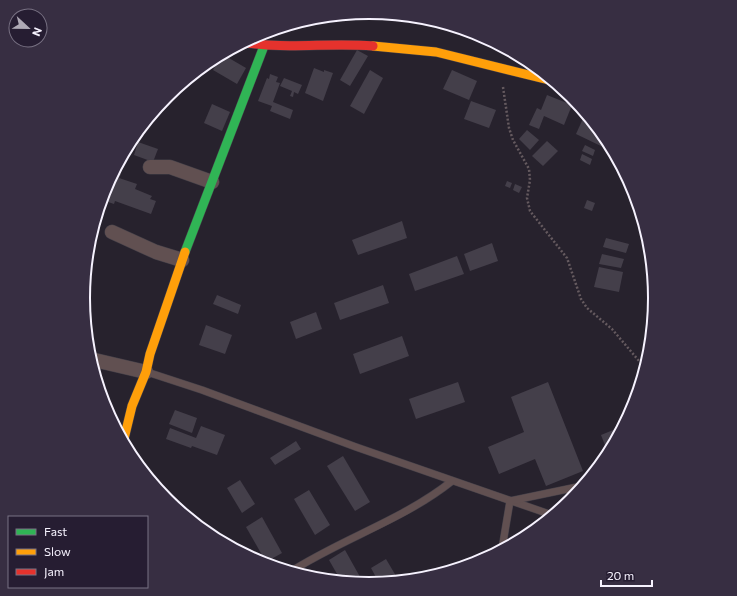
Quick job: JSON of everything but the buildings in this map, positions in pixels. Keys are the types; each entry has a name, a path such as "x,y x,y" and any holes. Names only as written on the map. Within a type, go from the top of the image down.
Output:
{"street":[{"path":"254,44 264,46 352,44 436,52 539,78"},
{"path":"125,434 132,406 146,372 150,354 182,260 264,46"},
{"path":"150,167 170,167 212,182"},
{"path":"112,232 156,252 182,260"},
{"path":"97,361 146,372"}],"lane":[{"path":"146,372 208,392 546,513"},
{"path":"298,568 406,512 431,497 452,480"},
{"path":"510,500 573,488"},
{"path":"503,542 510,500"}],"path":[{"path":"503,70 503,90 509,128 513,140 529,169 530,180 527,198 530,211 567,258 580,299 587,308 612,329 640,362"}],"traffic: fast":[{"path":"185,252 264,46"}],"traffic: slow":[{"path":"373,46 436,52 539,77"},
{"path":"125,434 132,406 146,372 150,354 185,252"}],"traffic: jam":[{"path":"255,43 291,46 373,46"}]}
